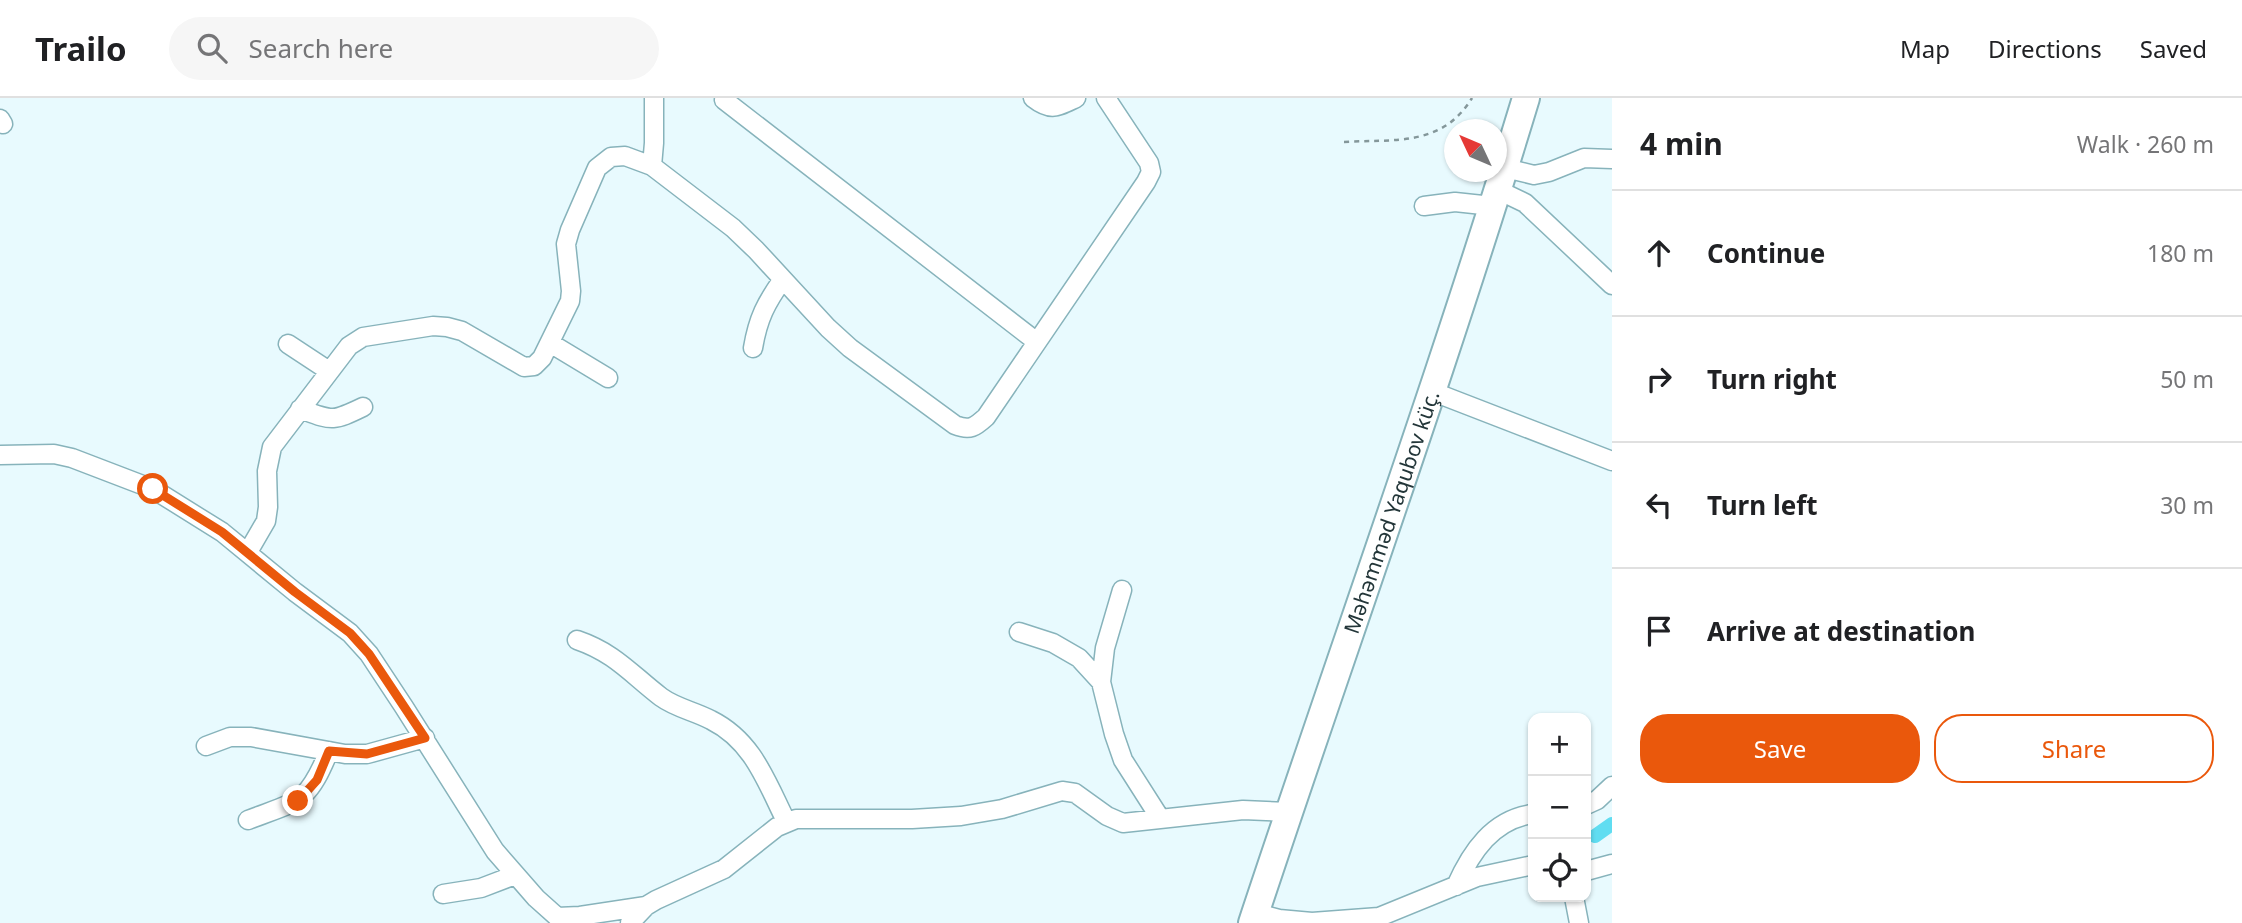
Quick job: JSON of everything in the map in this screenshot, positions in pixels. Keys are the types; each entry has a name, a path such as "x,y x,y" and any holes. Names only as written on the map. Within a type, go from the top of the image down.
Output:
{"main road":[{"name":"Məhəmməd Yaqubov küç.","path":"1266,920 1288,812 1431,391 1526,98"}],"street":[{"path":"652,166 654,98"},
{"path":"1033,98 1048,107 1056,108 1076,98"},
{"path":"248,552 266,521 267,471 272,447 349,346 363,337 433,326 462,331 524,366 534,366 542,358 570,301 572,291 566,244 569,230 597,168 611,157 625,156 652,166 733,228 850,348 955,425 964,429 974,428 986,417 1038,342 1151,172 1149,163 1105,98"},
{"path":"724,100 1038,342"},
{"path":"1424,206 1455,202 1584,158 1612,159"},
{"path":"1498,188 1525,203 1612,285"},
{"path":"753,348 757,324 764,307 783,279"},
{"path":"550,343 608,378"},
{"path":"288,344 329,371"},
{"path":"1431,391 1612,461"},
{"path":"300,409 337,420 363,407"},
{"path":"0,455 54,454 72,458 153,489 192,512 248,552 295,592 334,620 360,643 425,738 488,840 514,875 560,920 646,906 724,869 786,821 796,819 961,817 1062,791 1075,793 1107,817 1123,823 1243,810 1288,812"},
{"path":"1122,590 1105,648 1101,682 1123,760 1160,818"},
{"path":"1019,632 1053,643 1070,653 1101,682"},
{"path":"578,640 612,656 673,705 710,719 748,747 786,821"},
{"path":"206,746 230,737 251,737 329,751 367,754 425,738"},
{"path":"248,820 298,801 317,780 329,751"},
{"path":"1591,803 1612,786"},
{"path":"1456,886 1468,859 1482,841 1500,825 1528,815"},
{"path":"1591,870 1612,864"},
{"path":"1266,920 1312,922 1379,917 1477,877 1528,866"},
{"path":"443,894 481,888 514,875"},
{"path":"1575,902 1578,923"},
{"path":"630,923 646,906"}],"path":[{"path":"1344,142 1431,135 1450,124 1472,98"}],"waterway":[{"path":"1595,836 1612,824"}],"route":[{"path":"153,489 222,532 350,633 369,654 425,738 367,754 329,751 317,780 298,801"}]}
